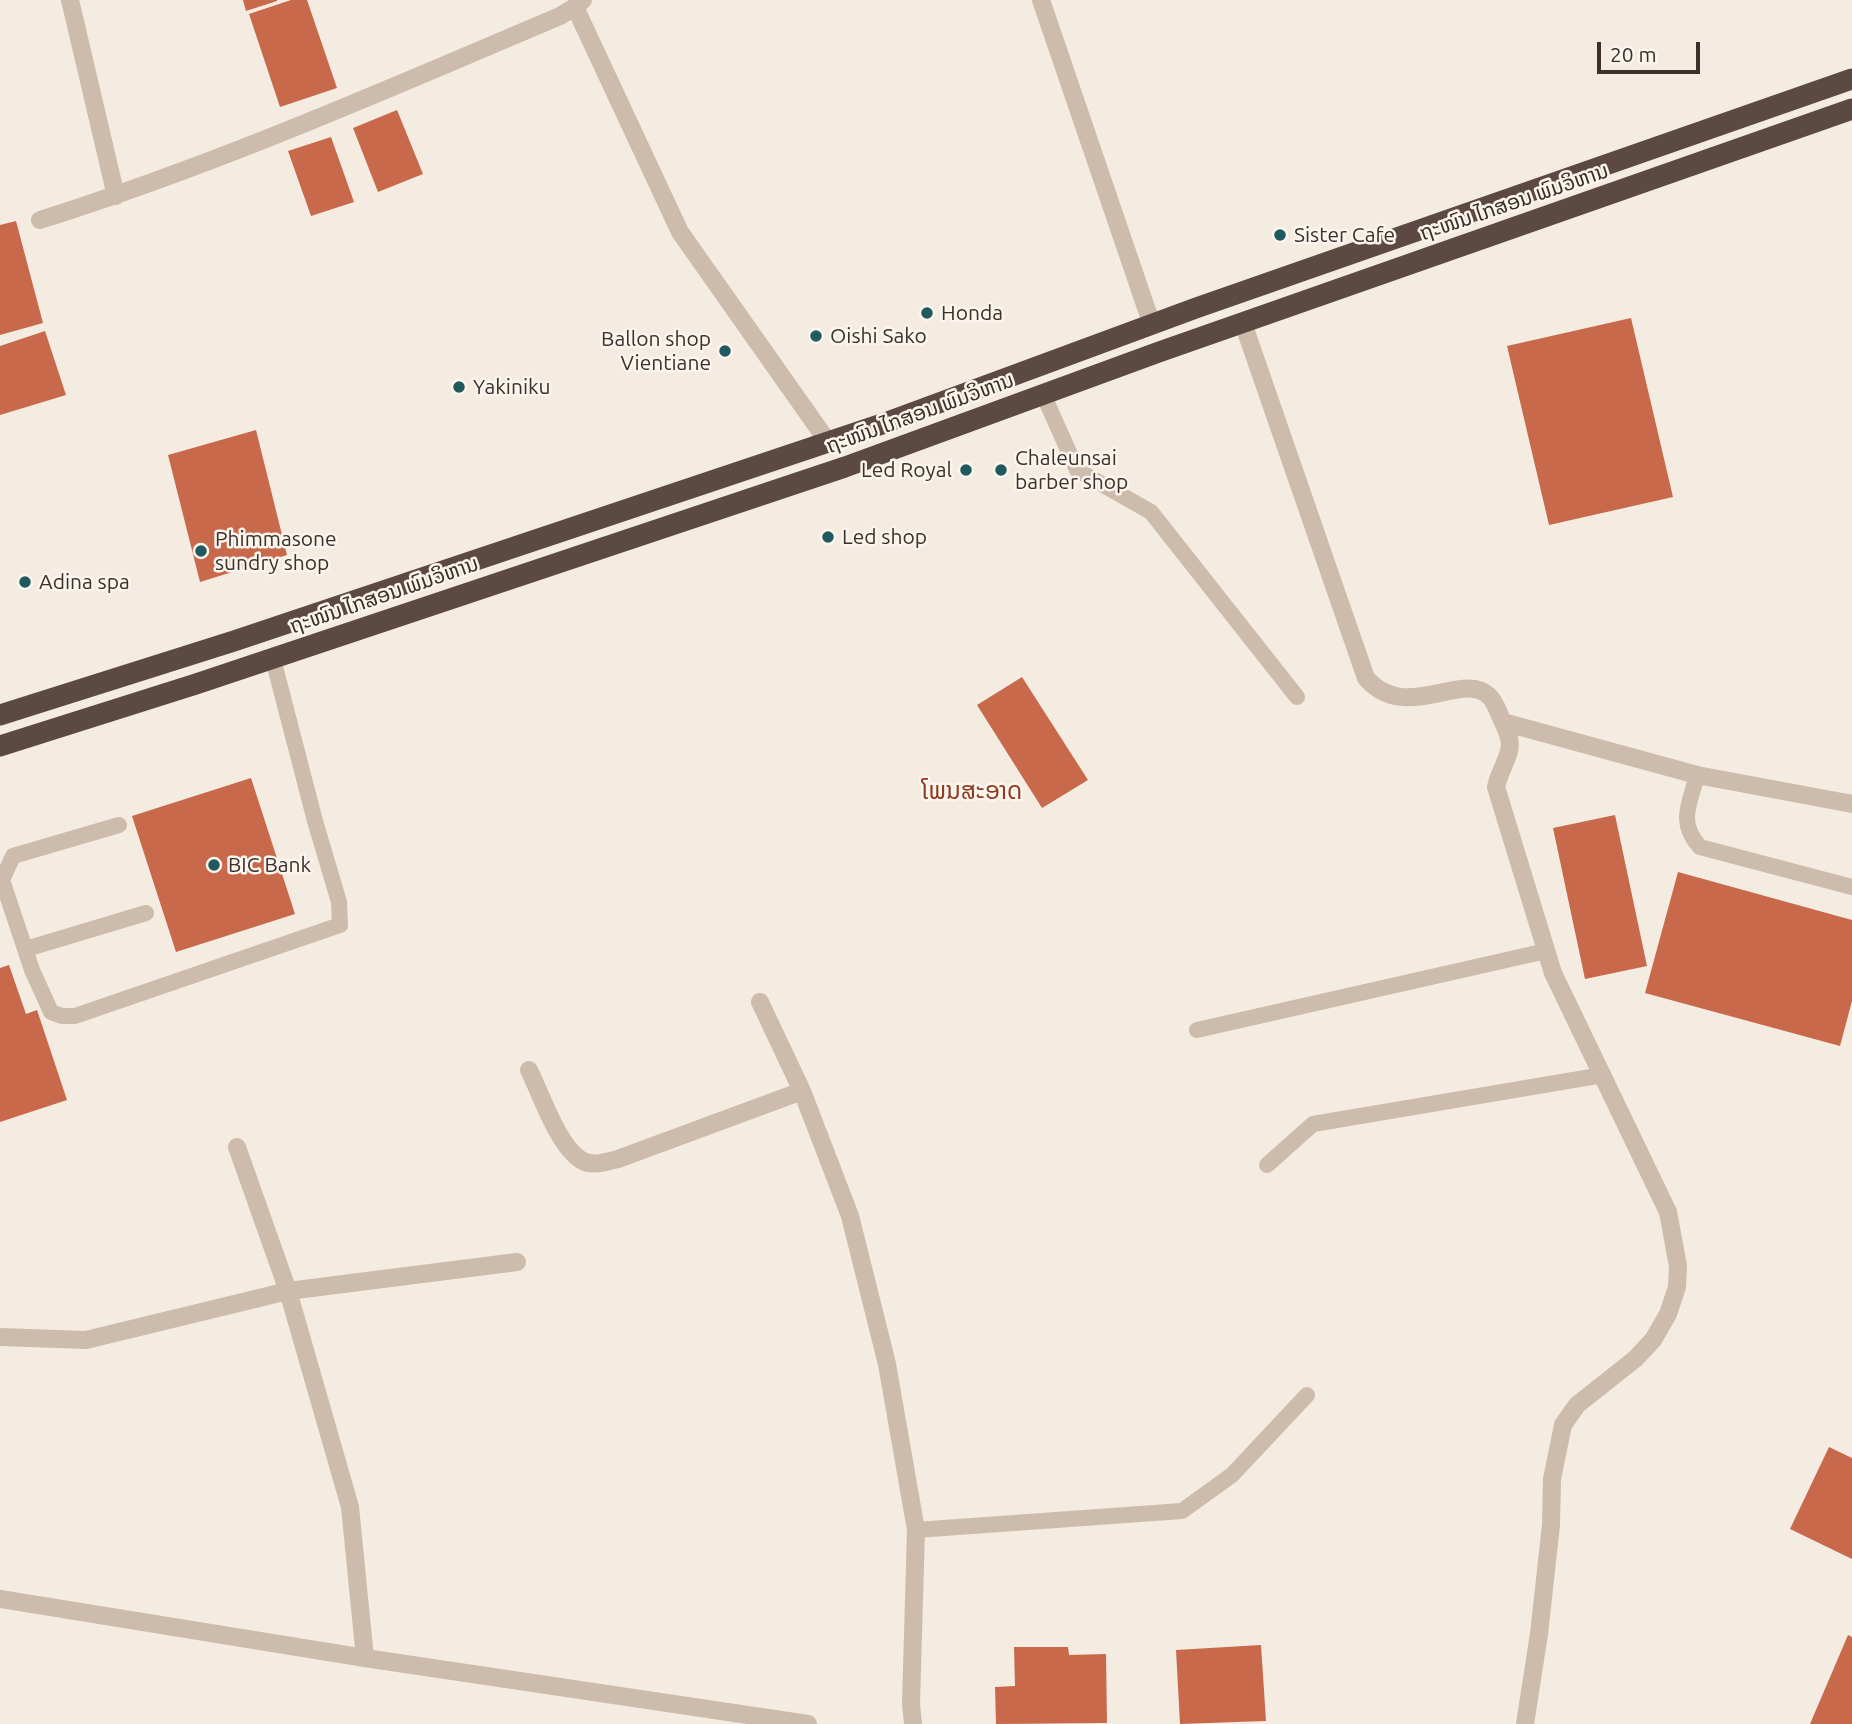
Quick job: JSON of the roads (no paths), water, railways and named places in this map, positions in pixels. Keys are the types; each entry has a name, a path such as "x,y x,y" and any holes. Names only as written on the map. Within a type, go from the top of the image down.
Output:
{"highway":[{"name":"ຖະໜົນ ໄກສອນ ພົມວິຫານ","path":"0,715 234,641 828,442 1852,79"},
{"name":"ຖະໜົນ ໄກສອນ ພົມວິຫານ","path":"0,746 272,659 845,467 1043,394 1852,109"}],"street":[{"path":"70,0 116,196"},
{"path":"1041,0 1152,325"},
{"path":"40,220 116,196 256,143 560,16 579,3 680,232 828,442"},
{"path":"1243,323 1366,678 1375,688 1400,698 1468,689 1482,691 1493,702 1503,722 1509,738 1509,751 1499,771 1496,787 1553,973 1668,1212 1678,1266 1677,1287 1668,1314 1653,1340 1635,1359 1577,1405 1563,1425 1552,1479 1546,1566 1525,1724"},
{"path":"1503,722 1698,775 1852,804"},
{"path":"760,1002 802,1091 850,1216 887,1364 916,1530 911,1704 914,1724"},
{"path":"529,1070 564,1142 582,1161 599,1164 802,1091"},
{"path":"237,1147 288,1291 350,1507 365,1658"},
{"path":"0,1337 86,1340 288,1291 517,1262"},
{"path":"0,1600 808,1724"}],"lane":[{"path":"1043,394 1077,470 1151,512 1297,697"},
{"path":"118,825 13,856 2,880 32,970 51,1012 62,1016 75,1016 340,925 339,902 272,659"},
{"path":"1698,775 1686,821 1689,835 1700,847 1852,887"},
{"path":"26,949 146,913"},
{"path":"1197,1030 1546,951"},
{"path":"1267,1165 1313,1124 1603,1075"},
{"path":"916,1530 1182,1511 1232,1475 1307,1395"}],"place":[{"name":"Sister Cafe","path":"1280,235"},
{"name":"Honda","path":"927,313"},
{"name":"Oishi Sako","path":"816,336"},
{"name":"Ballon shop Vientiane","path":"725,351"},
{"name":"Yakiniku","path":"459,387"},
{"name":"Led Royal","path":"966,470"},
{"name":"Chaleunsai barber shop","path":"1001,470"},
{"name":"Led shop","path":"828,537"},
{"name":"Phimmasone sundry shop","path":"201,551"},
{"name":"Adina spa","path":"25,582"},
{"name":"BIC Bank","path":"214,865"}],"district":[{"name":"ໂພນສະອາດ","path":"972,791"}]}
